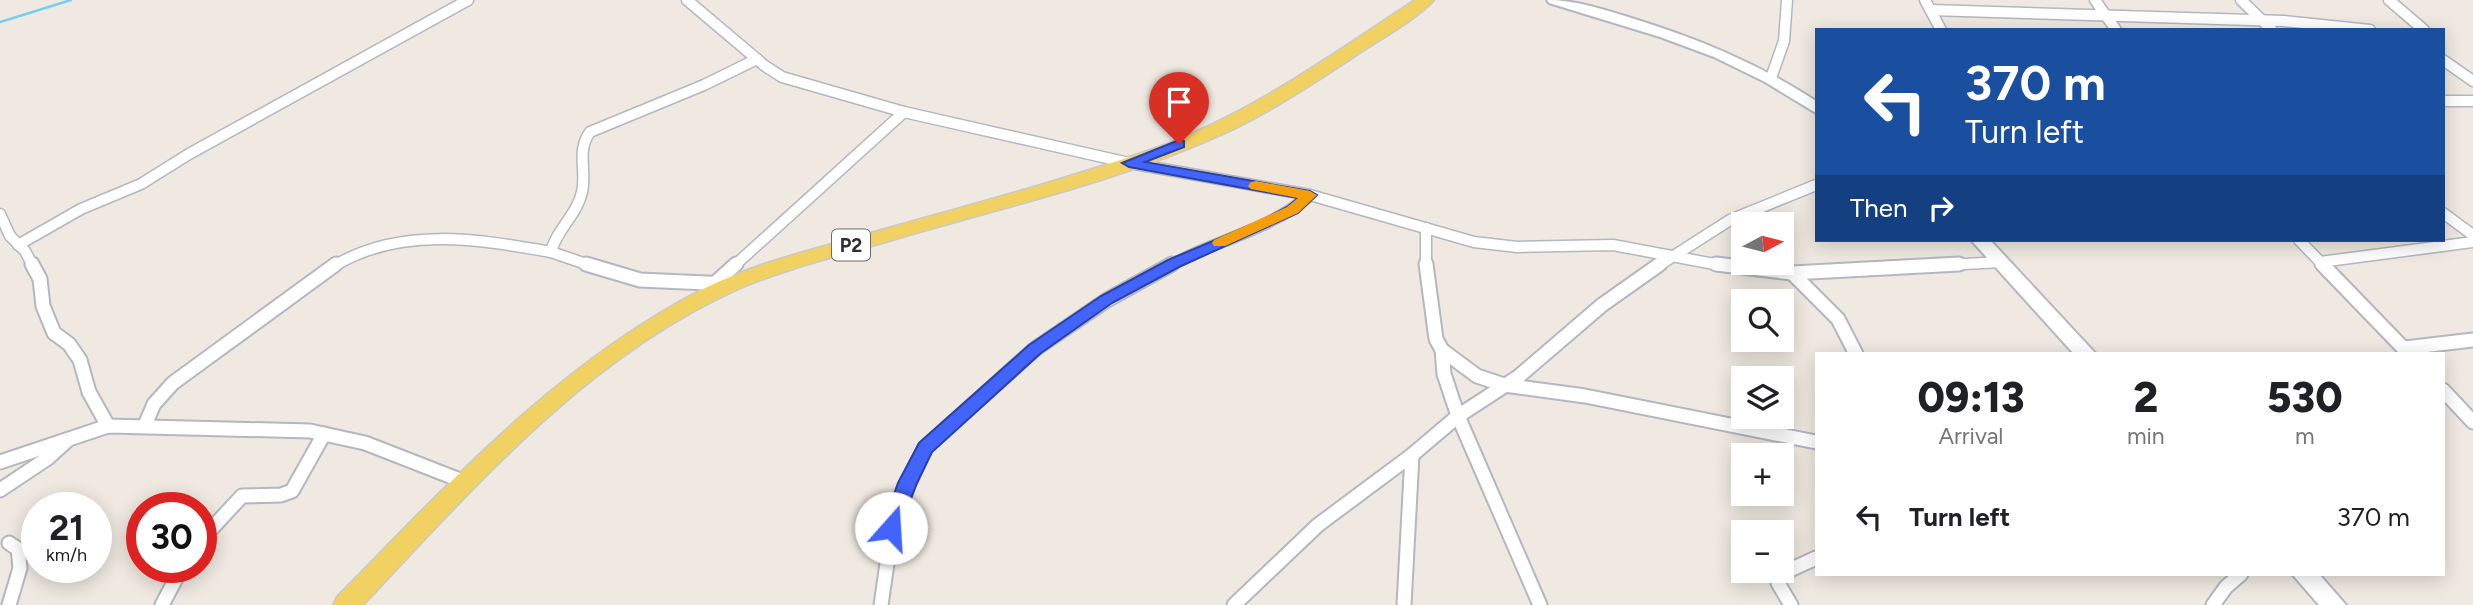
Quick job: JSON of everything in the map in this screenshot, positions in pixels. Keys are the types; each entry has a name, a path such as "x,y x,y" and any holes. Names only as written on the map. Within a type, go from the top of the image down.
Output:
{"main road":[{"name":"P2","path":"346,605 465,482 568,386 624,342 723,284 1129,163 1204,134 1255,111 1426,0"},
{"path":"1554,0 1683,41 1771,78 1815,107"},
{"path":"1990,248 2083,352"},
{"path":"2306,576 2334,605"}],"street":[{"path":"18,245 81,209 141,184 189,154 468,0"},
{"path":"687,0 757,59 782,76 800,84 904,112 1129,163 1310,195 1490,244 1517,247 1613,245 1731,266"},
{"path":"1771,78 1784,41 1787,0"},
{"path":"1925,0 1940,28"},
{"path":"2095,0 2114,28"},
{"path":"2241,0 2271,28"},
{"path":"2389,0 2422,28"},
{"path":"1931,10 2263,20 2356,28"},
{"path":"2445,55 2473,81"},
{"path":"551,252 551,247 566,227 583,190 581,149 584,138 590,132 704,85 757,59"},
{"path":"2445,101 2473,101"},
{"path":"145,425 154,404 167,388 314,277 340,261 398,241 428,240 527,247 640,280 723,284 904,112"},
{"path":"1234,605 1318,525 1412,455 1458,416 1551,351 1602,305 1670,256 1730,220 1815,185"},
{"path":"881,605 894,515 926,447 1035,349 1107,300 1174,263 1266,224 1293,210 1310,195"},
{"path":"0,214 4,226 25,251 40,279 43,306 54,333 69,344 80,360 89,392 108,426"},
{"path":"2445,214 2473,235"},
{"path":"1426,228 1426,273 1433,326 1442,350 1444,374 1458,416 1540,605"},
{"path":"2301,242 2407,351 2473,340"},
{"path":"2320,262 2473,242"},
{"path":"1794,273 1990,248"},
{"path":"1794,275 1832,310 1841,322 1855,352"},
{"path":"1442,350 1477,376 1504,385 1585,397 1815,442"},
{"path":"2445,392 2473,422"},
{"path":"0,462 108,426 145,425 330,435 365,443 465,482"},
{"path":"217,523 242,496 281,495 292,491 330,435"},
{"path":"0,490 48,458 70,437"},
{"path":"1404,605 1412,455"},
{"path":"9,543 18,549 20,568 9,605"},
{"path":"1791,605 1778,583 1779,575 1815,558"},
{"path":"2213,605 2226,587 2239,576"},
{"path":"162,605 174,583"}],"waterway":[{"path":"0,22 71,0"}],"slow traffic":[{"path":"1220,243 1293,210 1310,195 1256,186"}],"route":[{"path":"891,528 894,515 926,447 1028,354 1107,300 1174,263 1266,224 1293,210 1310,195 1129,163 1179,144"}]}
